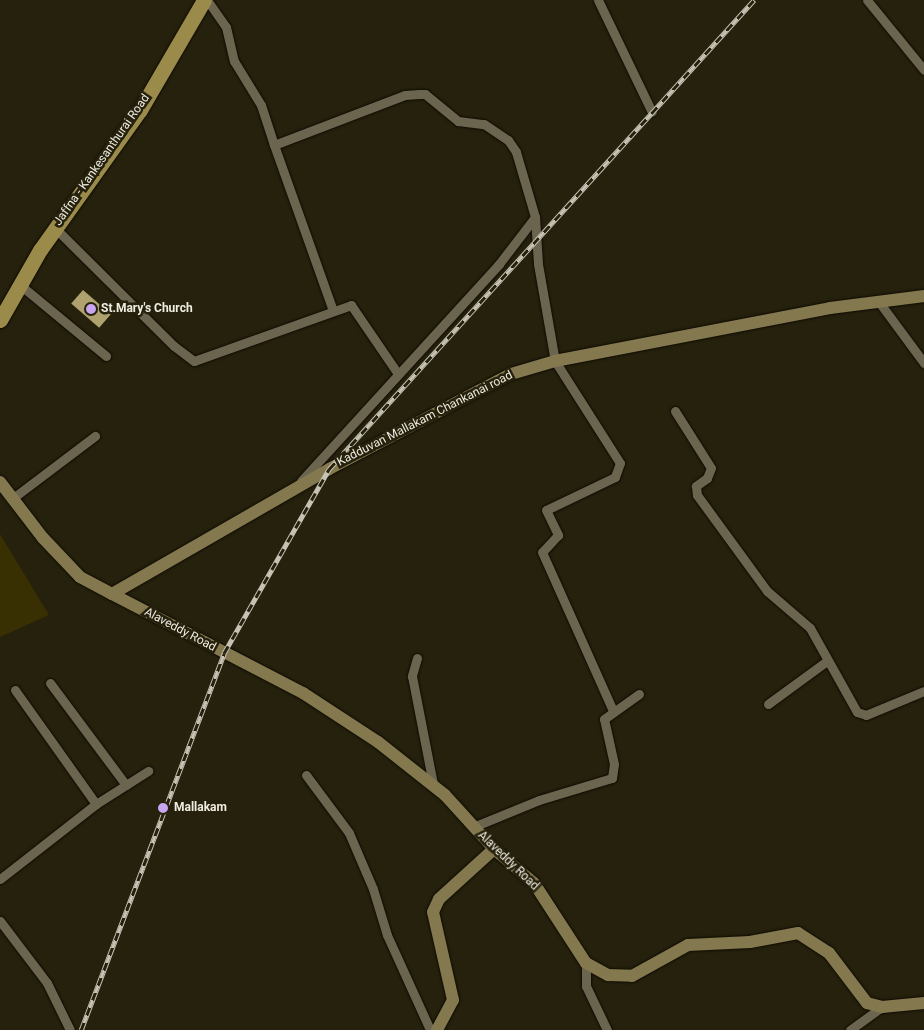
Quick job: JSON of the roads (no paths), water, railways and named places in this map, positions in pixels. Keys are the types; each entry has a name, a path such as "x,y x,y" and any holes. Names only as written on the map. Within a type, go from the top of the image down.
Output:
{"main road":[{"name":"Jaffna - Kankesanthurai Road","path":"0,320 19,284 55,228 140,110 206,0"}],"street":[{"path":"206,0 226,27 234,61 261,105 333,310"},
{"path":"598,0 652,112"},
{"path":"867,0 924,70"},
{"path":"274,145 406,95 425,94 458,121 484,124 508,140 516,152 535,217 538,264 555,361 620,463 615,477 546,510 558,535 542,552 613,711"},
{"path":"293,490 499,264 535,217"},
{"path":"55,228 174,346 194,361 351,305 356,308 398,374"},
{"path":"19,284 106,356"},
{"name":"Kadduvan Mallakam Chankanai road","path":"112,594 293,490 511,374 555,361 879,302 924,296"},
{"path":"879,302 924,363"},
{"path":"675,411 711,468 708,478 696,486 697,495 767,591 810,628 847,699 857,712 866,715 924,691"},
{"path":"13,498 95,436"},
{"path":"0,482 42,538 80,577 112,594"},
{"name":"Alaveddy Road","path":"112,594 303,693 378,742 433,784 494,849 534,884 586,963 608,975 632,976 681,946 750,942 798,933 829,953 866,1003 882,1007"},
{"path":"417,658 412,676 433,784"},
{"path":"768,704 827,661"},
{"path":"50,684 126,785"},
{"path":"15,690 96,804"},
{"path":"473,827 539,800 612,778 614,764 603,726 613,711 640,694"},
{"path":"0,879 96,804 148,771"},
{"path":"306,775 349,833 373,889 387,935 430,1030"},
{"path":"437,1030 452,1000 433,912 440,899 494,849"},
{"path":"0,921 47,983 69,1030"},
{"path":"586,963 586,986 606,1030"},
{"path":"850,1030 882,1007 924,1003"}],"railway":[{"path":"81,1030 224,653 329,469 754,0"}],"place":[{"name":"St.Mary's Church","path":"91,309"},
{"name":"Mallakam","path":"163,808"}]}
